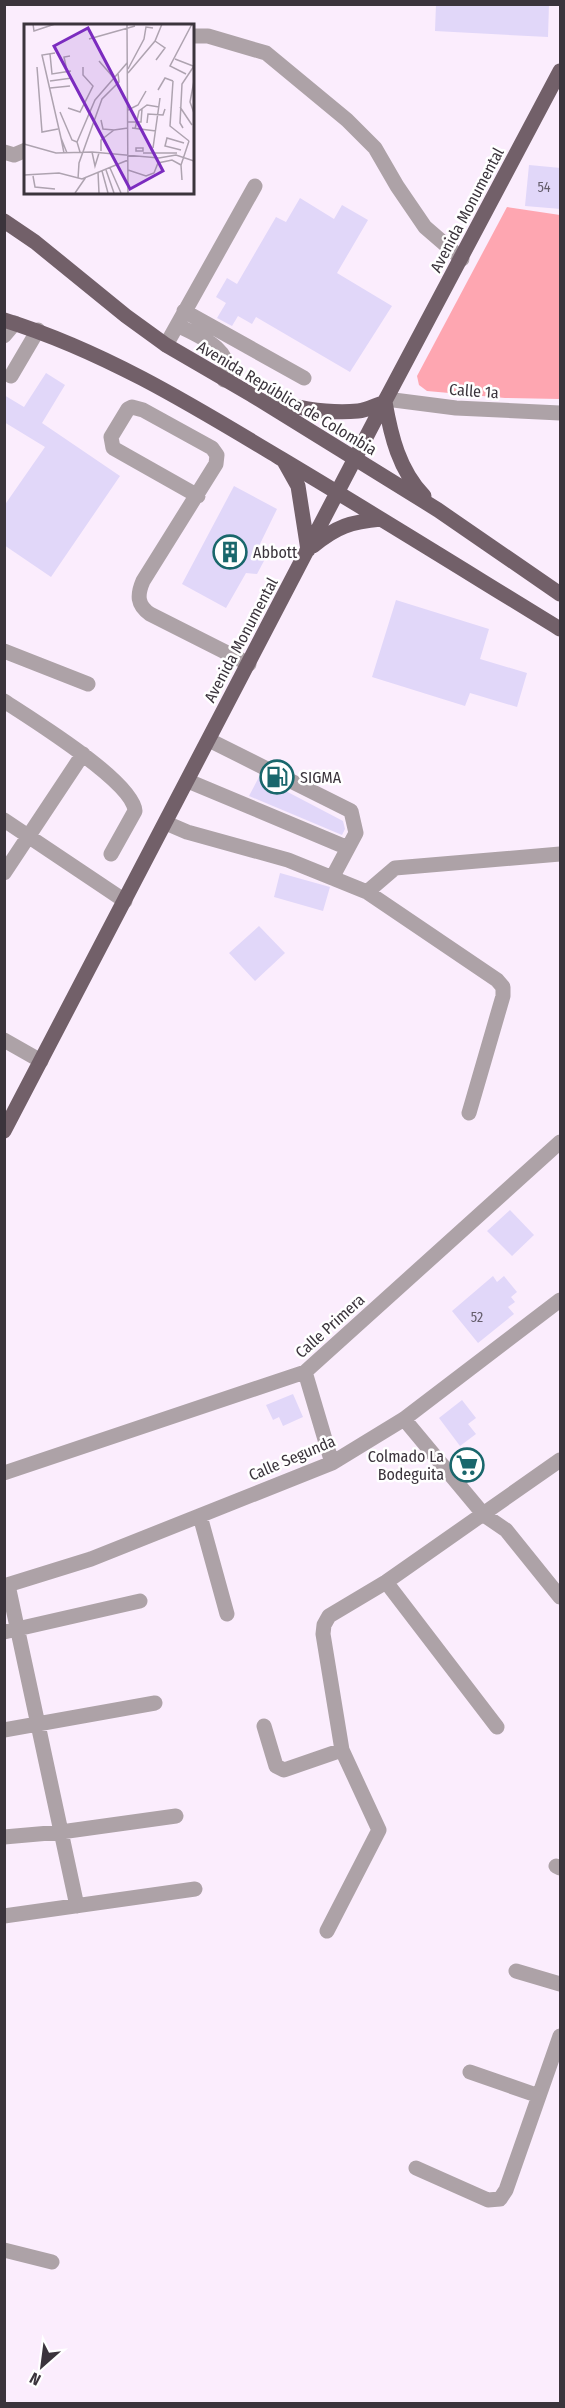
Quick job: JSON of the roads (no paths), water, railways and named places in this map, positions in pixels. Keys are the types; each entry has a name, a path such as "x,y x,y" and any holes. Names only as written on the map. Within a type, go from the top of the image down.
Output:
{"main road":[{"name":"Avenida Monumental","path":"4,1131 356,461 385,400 561,71"},
{"name":"Avenida República de Colombia","path":"4,221 35,242 116,308 166,345 252,395 438,510 561,594"},
{"path":"10,322 38,330 86,350 146,380 284,460 561,628"},
{"path":"252,395 283,404 334,411 360,411 385,400 390,432 400,460 412,483 438,510"},
{"path":"284,460 298,486 308,550"},
{"path":"308,550 331,531 353,522 381,519"}],"street":[{"path":"194,36 208,36 266,53 339,112 375,148 425,227 462,259"},
{"path":"4,152 14,154 24,151"},
{"path":"166,345 255,186"},
{"path":"181,318 304,378"},
{"path":"181,318 221,352 228,369 224,380"},
{"path":"4,336 10,322"},
{"path":"11,376 38,330"},
{"name":"Calle 1a","path":"385,400 456,408 561,413"},
{"path":"198,496 114,448 111,437 124,411 132,407 143,410 216,451 216,464 198,496 143,581 139,592 139,602 142,608 150,614 249,664"},
{"path":"4,651 88,684"},
{"path":"4,701 83,754 127,794 134,806 132,818 111,854"},
{"path":"209,740 351,811 356,833 332,878"},
{"path":"4,873 83,754"},
{"path":"188,781 348,848"},
{"path":"4,820 125,901"},
{"path":"165,823 188,832 288,861 367,891 497,980 503,987 503,996 469,1113"},
{"path":"367,891 395,868 514,856 561,854"},
{"path":"6,1044 41,1061"},
{"name":"Calle Primera","path":"4,1473 305,1372 561,1142"},
{"name":"Calle Segunda","path":"6,1586 91,1559 332,1463 405,1419 561,1300"},
{"path":"305,1372 332,1463"},
{"path":"405,1419 484,1515 506,1530 561,1597"},
{"path":"327,1931 379,1830 342,1750 323,1634 324,1625 329,1616 386,1582 561,1460"},
{"path":"200,1516 227,1614"},
{"path":"386,1582 498,1726"},
{"path":"6,1586 11,1631 37,1723 77,1906"},
{"path":"11,1631 140,1601"},
{"path":"4,1730 155,1703"},
{"path":"264,1725 276,1766 279,1769 284,1770 342,1750"},
{"path":"4,1837 61,1832 176,1816"},
{"path":"4,1916 195,1889"},
{"path":"516,1971 561,1984"},
{"path":"416,2168 488,2200 500,2199 506,2190 561,2036"},
{"path":"470,2072 539,2096"},
{"path":"4,2250 52,2262"}],"place":[{"name":"Abbott","path":"230,552"},
{"name":"SIGMA","path":"277,777"},
{"name":"Colmado La Bodeguita","path":"467,1465"}]}
